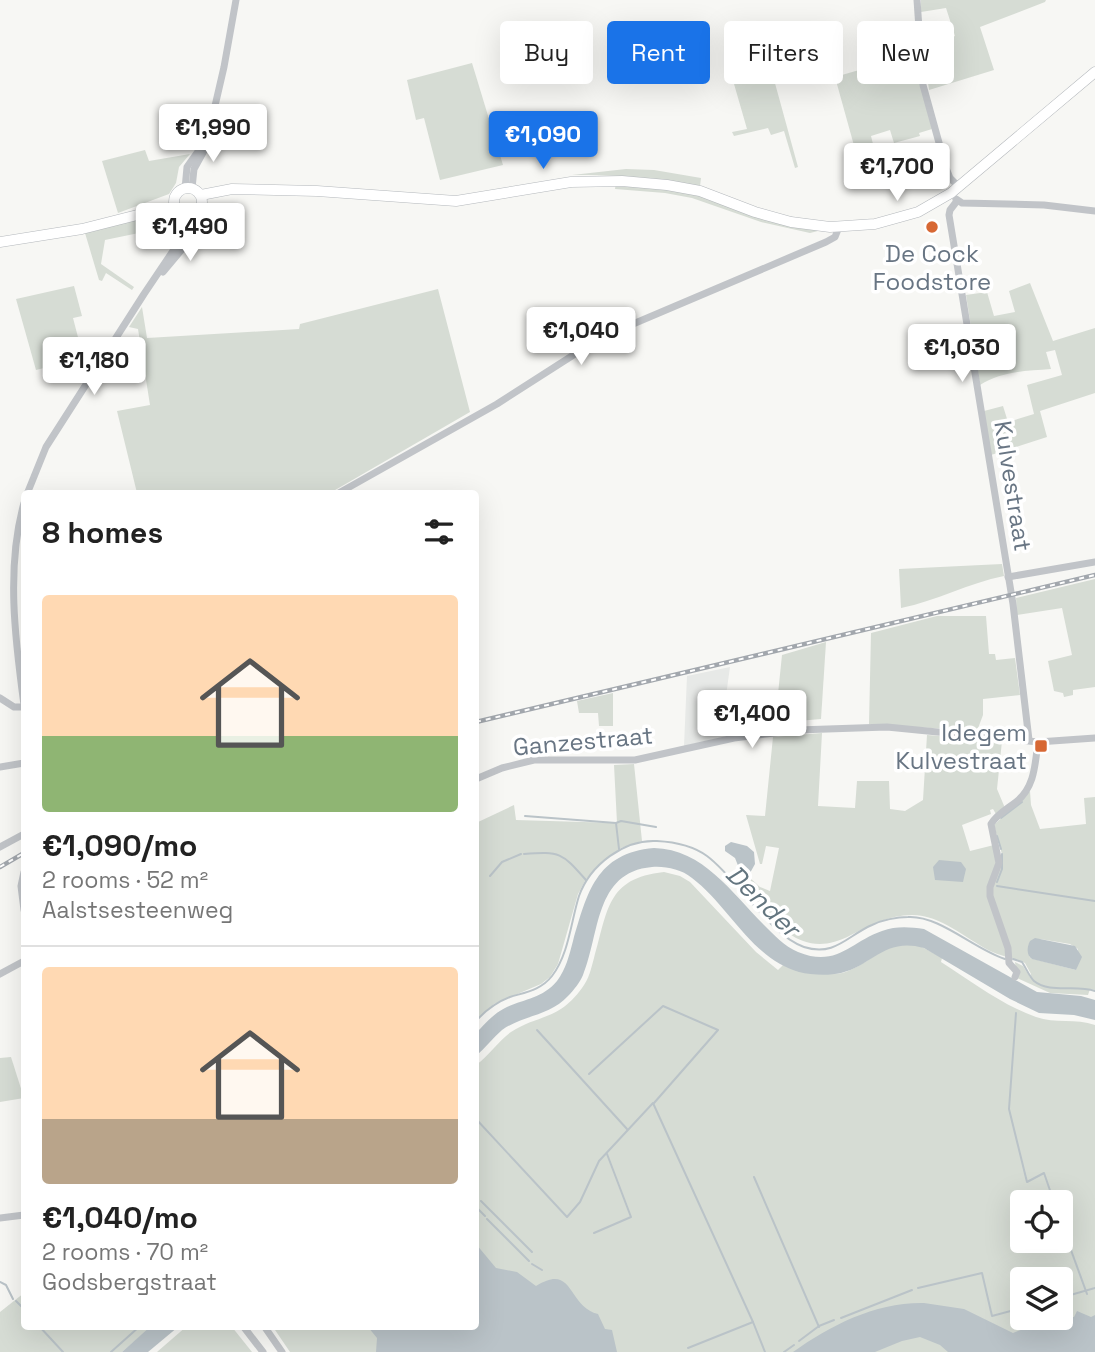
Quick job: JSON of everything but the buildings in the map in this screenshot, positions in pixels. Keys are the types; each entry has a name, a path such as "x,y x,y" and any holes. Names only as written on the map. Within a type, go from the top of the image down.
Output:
{"main road":[{"path":"182,210 180,191 195,194 232,189 317,191 456,201 571,182 622,181 700,191 775,218 834,227 896,220 955,193 1095,72"},
{"path":"0,242 82,229 120,219 134,211 199,211 195,194"}],"street":[{"path":"195,194 192,176 208,137 236,0"},
{"path":"917,0 923,85 946,167 955,193 962,203 1044,205 1095,211"},
{"name":"Kulvestraat","path":"955,193 949,215 1008,577 1029,740"},
{"path":"29,490 46,447 183,236 186,227 182,210"},
{"path":"344,490 497,404 600,338 827,242 834,227"},
{"path":"21,514 16,532 14,598 21,674"},
{"path":"1008,577 1095,562"},
{"path":"0,698 14,707 21,706"},
{"name":"Ganzestraat","path":"479,778 502,768 534,760 635,760 734,738 807,730 887,727 1038,741 1095,738"},
{"path":"1015,977 1017,972 1009,963 1008,948 990,896 990,887 999,863 991,824 996,816 1028,789 1038,741"},
{"path":"0,767 21,764"},
{"path":"0,847 21,836"},
{"path":"0,974 21,963"},
{"path":"0,1218 21,1215"},
{"path":"246,1330 263,1352"},
{"path":"267,1330 282,1352"}],"shaded area":[{"path":"921,0 1046,0 980,27 994,70 954,82 954,21 950,21 946,8 921,12"},
{"path":"472,63 503,165 440,180 424,118 416,120 407,80"},
{"path":"857,71 857,84 921,84 932,129 919,133 920,136 894,143 890,130 871,136 880,172 863,178 837,84 843,84 843,75"},
{"path":"734,84 775,84 798,167 795,168 784,131 771,135 768,128 734,136 732,132 747,129"},
{"path":"928,84 948,84 929,90"},
{"path":"145,150 149,161 190,154 179,167 176,183 169,194 118,213 102,161"},
{"path":"626,169 654,170 701,178 700,186 636,177 572,175"},
{"path":"616,182 689,191 818,228 818,231 810,233 761,222 692,198 615,189"},
{"path":"167,212 179,218 182,228 170,249 168,248 174,234 163,228 105,240 101,264 134,287 132,290 106,273 102,281 99,280 85,233"},
{"path":"1030,283 1053,341 1095,328 1095,393 1040,411 1047,437 991,455 984,411 1003,406 1008,422 1034,414 1027,385 1062,375 1055,350 1046,352 1051,369 1006,374 980,385 966,295 987,292 994,316 1015,312 1009,291"},
{"path":"74,286 82,316 73,318 86,368 80,371 74,355 64,357 61,348 53,351 56,365 36,370 16,299"},
{"path":"438,289 470,412 335,490 136,490 117,411 150,405 138,329 129,327 142,307 147,338 299,329 300,324"},
{"path":"1002,564 1004,576 901,608 899,569"},
{"path":"1095,579 1095,687 1073,690 1073,695 1064,697 1063,693 1054,691 1048,661 1072,655 1062,608 1017,615 1016,598"},
{"path":"937,616 986,616 989,654 995,654 996,660 1015,658 1020,695 983,699 983,715 977,731 869,724 871,633"},
{"path":"826,642 821,719 775,723 782,655"},
{"path":"730,667 724,710 729,711 728,736 684,746 687,676"},
{"path":"613,693 613,726 599,726 598,713 579,713 577,701"},
{"path":"822,733 818,806 855,808 857,781 889,781 890,809 905,811 923,800 927,735 1002,741 997,789 1005,808 996,814 993,809 990,810 991,814 962,825 970,851 994,845 1001,865 1003,858 994,825 1030,791 1031,805 1040,829 1086,824 1084,798 1095,797 1095,990 1090,989 1088,995 1050,993 1017,978 1015,962 1023,966 1030,977 1025,963 990,951 943,923 923,916 904,915 888,919 833,942 816,944 802,940 776,923 742,885 749,877 760,887 770,891 779,848 766,846 760,864 746,815 765,816 773,737","holes":["1040,939 1070,944 1078,949 1076,970 1030,958 1028,948"]},
{"path":"634,764 642,841 621,848 604,860 586,879 578,894 558,964 550,977 541,984 494,1004 479,1017 479,822 514,805 516,820 617,823 614,765"},
{"path":"731,842 747,846 754,852 755,864 750,873 739,870 743,867 739,868 735,858 725,851 725,846"},
{"path":"654,848 671,850 702,864 775,936 798,952 823,957 843,952 887,929 924,929 1037,992 1095,1000 1095,1020 1074,1015 1039,1013 924,948 899,946 852,969 831,975 799,972 782,965 754,944 692,878 673,869 652,867 633,871 619,880 609,893 602,908 583,975 570,994 553,1008 502,1030 479,1053 479,1030 489,1019 505,1008 545,992 557,981 567,962 583,907 597,878 619,858 634,851"},
{"path":"939,860 961,862 966,869 963,882 935,880 933,867"},
{"path":"664,872 680,876 690,882 756,952 778,970 783,965 812,973 842,973 893,946 912,944 942,958 941,962 1023,1012 1043,1019 1095,1025 1095,1352 290,1352 275,1330 479,1330 479,1062 511,1032 556,1012 582,988 588,977 607,912 620,889 645,875"},
{"path":"1035,938 1075,946 1082,957 1076,970 1032,959 1028,948 1030,941"},
{"path":"11,1057 21,1089 21,1098 0,1102 0,1058"},
{"path":"479,1248 496,1268 517,1272 536,1286 548,1280 557,1279 564,1282 588,1310 598,1314 605,1329 612,1330 617,1352 376,1352 377,1338 370,1330 479,1330"},
{"path":"21,1295 21,1330 148,1330 122,1352 0,1352 0,1312"},
{"path":"924,1303 964,1309 1013,1333 1021,1330 1073,1330 1073,1317 1077,1311 1091,1317 1095,1315 1095,1352 948,1352 940,1345 920,1337 875,1352 793,1352 838,1324 871,1311"},
{"path":"147,1330 174,1330 148,1352 122,1352"},
{"path":"182,1330 234,1330 252,1352 157,1352"}],"waterway":[{"path":"1001,818 1022,802"},
{"path":"525,816 616,823 619,849"},
{"path":"616,823 621,821 656,827"},
{"path":"997,836 1001,849"},
{"name":"Dender","path":"479,1018 500,1001 533,990 548,981 562,958 579,896 591,874 621,849 645,842 664,841 683,845 707,856 778,931 804,947 833,947 876,923 908,917 932,921 1005,959"},
{"path":"524,854 546,853 560,856 586,880"},
{"path":"490,876 502,862 521,854"},
{"path":"997,882 1002,869 1002,854"},
{"path":"997,886 1095,901"},
{"path":"1013,959 1022,962 1032,979 1040,985 1095,991"},
{"path":"589,1074 663,1006 718,1030 654,1103"},
{"path":"1016,1013 1009,1109 1027,1182 1044,1173 1050,1190"},
{"path":"537,1030 627,1129"},
{"path":"479,1122 567,1217 580,1202 599,1161 653,1103 753,1322"},
{"path":"594,1233 631,1217 607,1154"},
{"path":"754,1177 819,1327"},
{"path":"481,1201 532,1252"},
{"path":"479,1210 485,1216"},
{"path":"487,1219 529,1261"},
{"path":"1072,1253 1087,1294"},
{"path":"532,1264 542,1270"},
{"path":"918,1288 982,1273 992,1316 1010,1311"},
{"path":"0,1282 6,1285 13,1299"},
{"path":"1073,1294 1095,1288"},
{"path":"841,1318 912,1290"},
{"path":"16,1301 21,1306"},
{"path":"799,1341 819,1326 834,1320"},
{"path":"688,1348 753,1322 765,1352"},
{"path":"43,1330 63,1352"},
{"path":"111,1352 136,1330"},
{"path":"784,1352 794,1345"}],"railway":[{"path":"479,721 1095,575"},
{"path":"0,867 21,855"}],"place":[{"name":"De Cock Foodstore","path":"932,227"},
{"name":"Idegem Kulvestraat","path":"1041,746"}]}
